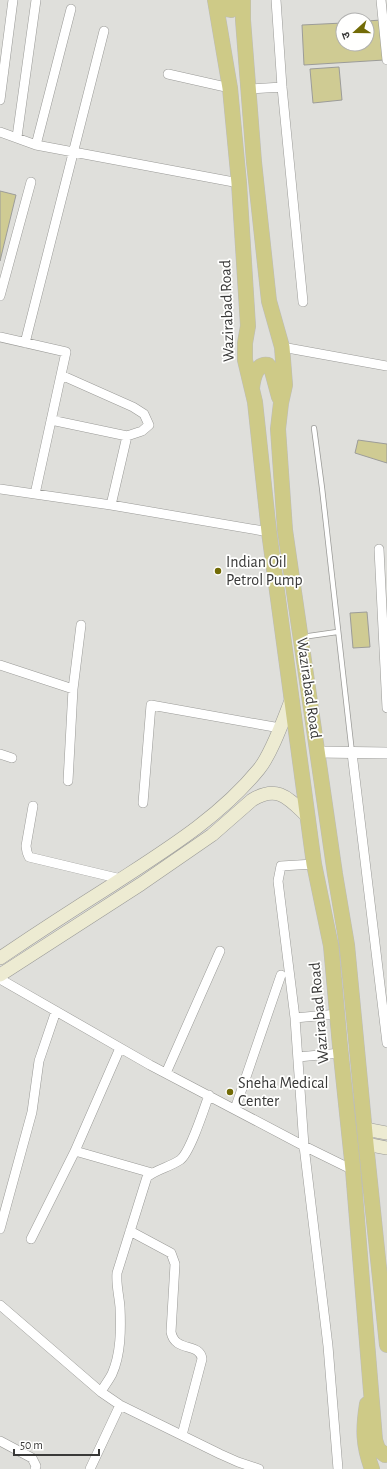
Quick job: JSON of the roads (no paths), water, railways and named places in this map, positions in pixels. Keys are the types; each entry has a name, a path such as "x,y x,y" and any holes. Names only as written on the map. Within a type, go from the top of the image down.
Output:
{"highway":[{"name":"Wazirabad Road","path":"215,0 230,88 239,183 248,326 245,343 245,360 255,402 269,532 314,864 331,946 340,1053 353,1170 376,1440 378,1449 387,1454"},
{"path":"223,0 226,9 231,10 235,7 236,0"},
{"name":"Wazirabad Road","path":"243,0 242,20 254,162 269,301 282,347 285,385 278,429 285,530 335,874 347,945 387,1345"},
{"path":"252,389 254,374 261,366 268,365 272,371 281,403"},
{"name":"Wazirabad Road","path":"371,1382 364,1426 367,1455 372,1469"}],"main road":[{"path":"0,958 196,828 242,788 260,768 280,728 292,698"},
{"path":"0,975 141,884 212,834 252,800 259,796 276,793 285,796 308,816"},
{"path":"366,1137 387,1133"},
{"path":"366,1137 387,1148"}],"street":[{"path":"0,100 13,0"},
{"path":"17,137 36,0"},
{"path":"276,0 282,87 303,302"},
{"path":"381,0 387,60"},
{"path":"36,145 71,8"},
{"path":"25,343 104,31"},
{"path":"168,74 230,88"},
{"path":"248,89 282,87"},
{"path":"0,132 36,145 239,183"},
{"path":"0,296 31,182"},
{"path":"0,337 66,352 35,494"},
{"path":"282,347 387,366"},
{"path":"52,420 127,436 142,431 149,424 144,414 133,407 61,376"},
{"path":"111,505 127,436"},
{"path":"0,489 111,505 269,532"},
{"path":"379,549 387,708"},
{"path":"68,781 73,689 81,625"},
{"path":"0,665 73,689"},
{"path":"143,803 151,705 280,728"},
{"path":"318,752 387,753"},
{"path":"352,752 387,1043"},
{"path":"0,754 12,758"},
{"path":"33,806 26,846 29,856 121,879"},
{"path":"314,864 281,866 278,881 298,1057 304,1146 328,1346 338,1469"},
{"path":"166,1073 220,951"},
{"path":"235,1109 281,975"},
{"path":"0,979 166,1073 304,1146 353,1170"},
{"path":"0,1229 32,1112 39,1062 56,1011"},
{"path":"294,1018 337,1014"},
{"path":"31,1240 76,1151 120,1048"},
{"path":"298,1057 340,1053"},
{"path":"101,1392 111,1375 117,1358 120,1314 116,1282 117,1273 147,1177 184,1156 209,1095"},
{"path":"76,1151 152,1173"},
{"path":"130,1231 171,1253 175,1264 171,1332 172,1338 178,1344 198,1351 202,1355 182,1435"},
{"path":"0,1305 101,1392 120,1405 182,1435 236,1466 259,1469"},
{"path":"90,1469 120,1405"},
{"path":"0,1441 32,1458 36,1466 35,1469"}],"lane":[{"path":"314,428 352,752"},
{"path":"301,637 338,632"}],"place":[{"name":"Indian Oil Petrol Pump","path":"218,571"},
{"name":"Sneha Medical Center","path":"230,1092"}]}
